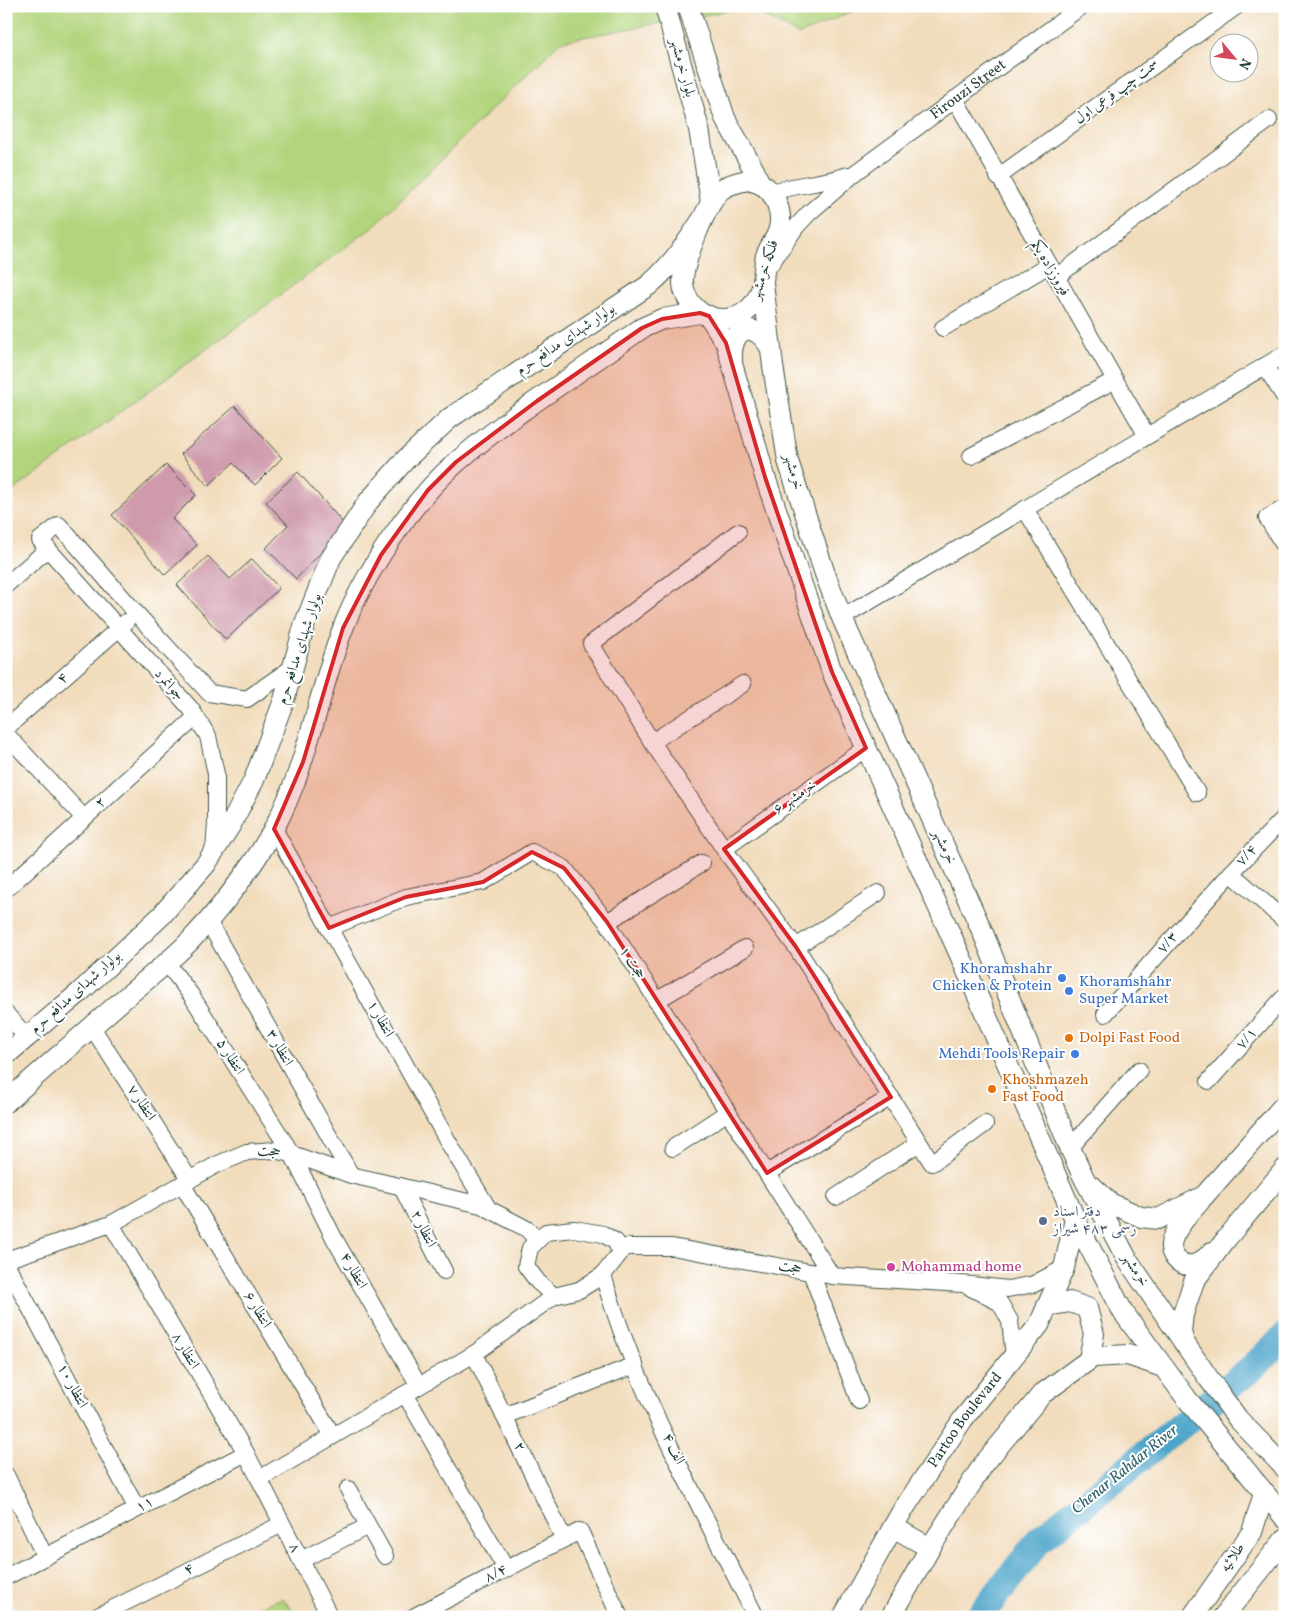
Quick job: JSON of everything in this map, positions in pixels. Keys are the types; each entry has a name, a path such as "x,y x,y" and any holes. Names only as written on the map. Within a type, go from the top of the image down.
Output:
{"main road":[{"name":"بلوار خرمشهر","path":"665,6 699,129 711,202"},
{"name":"بلوار خرمشهر","path":"688,6 725,118 765,188"},
{"path":"705,314 688,301 682,282 686,262 711,202 722,189 734,183 748,180 765,188"},
{"name":"فلکه خرمشهر","path":"705,314 716,319 732,319 752,307 758,297 767,254 778,232 781,219 777,203 765,188"},
{"name":"بولوار شهدای مدافع حرم","path":"6,1055 79,993 161,916 214,852 254,780 284,700 305,624 331,558 368,502 406,459 450,418 649,285 666,270 681,252 702,221"},
{"name":"خرمشهر","path":"763,279 770,347 788,461 825,574 842,618 986,940 1070,1148 1127,1259 1208,1380 1238,1419 1285,1468"},
{"path":"617,306 634,308 639,316 638,326 632,335"},
{"path":"6,1102 187,944 242,879 274,829 293,791 343,628 381,555 428,490 456,462 537,401 642,328 662,319 705,314"},
{"name":"خرمشهر","path":"705,314 726,343 765,477 832,672 959,953 1075,1219 1123,1312 1217,1438 1285,1518"},
{"path":"733,364 733,345 740,333 749,329 756,331 764,337 770,347"},
{"path":"959,953 986,940"},
{"path":"1227,1238 1195,1265 1180,1262 1170,1248 1175,1233 1204,1196 1285,1104"},
{"path":"1184,1343 1181,1332 1183,1314 1194,1281 1227,1238 1285,1169"},
{"path":"1084,1178 1110,1203 1141,1217 1158,1219 1204,1196"},
{"name":"Partoo Boulevard","path":"843,1617 893,1527 963,1419 1039,1326 1064,1268 1075,1219"},
{"path":"1047,1306 1070,1302 1087,1308 1094,1334 1089,1359"},
{"path":"891,1617 930,1548 983,1465 1042,1394 1093,1357 1128,1355 1164,1367"},
{"name":"طلائیه","path":"1192,1617 1252,1532 1264,1494"},
{"path":"893,1527 930,1548"},
{"name":"طلائیه","path":"1223,1617 1285,1539"}],"street":[{"name":"Firouzi Street","path":"855,173 1082,6"},
{"name":"سمت چپ فرعی اول","path":"998,177 1237,6"},
{"name":"فیروززاده یکم","path":"955,99 1147,436"},
{"path":"943,328 1052,271 1269,120"},
{"path":"765,188 784,188 836,180 855,173"},
{"path":"763,279 796,227 809,212 855,173"},
{"path":"842,618 1285,354"},
{"path":"1265,366 1285,398"},
{"path":"971,456 1115,380"},
{"path":"1285,508 1267,518 1285,547"},
{"path":"1026,509 1197,793"},
{"name":"جوانمرد","path":"214,852 216,774 208,736 191,709 40,540 59,525 136,614 209,693 247,699 293,667"},
{"path":"738,532 592,644 652,742 724,849 796,946 932,1163 986,1124"},
{"path":"6,585 48,550"},
{"name":"۴","path":"6,728 136,614"},
{"path":"652,742 743,684"},
{"name":"۲","path":"6,889 196,717"},
{"path":"6,734 84,818"},
{"name":"خرمشهر ۶","path":"724,849 866,748"},
{"name":"۷/۴","path":"1231,873 1285,818"},
{"name":"انتظار ۱","path":"274,829 488,1208"},
{"name":"حجت ۱","path":"329,928 406,897 483,882 532,852 564,868 606,922 832,1276"},
{"path":"606,922 702,863"},
{"path":"1231,873 1285,921"},
{"name":"۷/۳","path":"1104,1014 1231,873"},
{"path":"796,946 878,892"},
{"name":"انتظار ۳","path":"208,921 351,1175"},
{"path":"656,1001 745,948"},
{"name":"انتظار ۵","path":"166,962 191,995 292,1154"},
{"name":"۷/۱","path":"1209,1081 1285,996"},
{"path":"6,1014 27,1037"},
{"name":"انتظار ۷","path":"92,1027 186,1182"},
{"path":"1070,1148 1139,1070"},
{"path":"767,1173 891,1097"},
{"path":"673,1148 728,1112"},
{"path":"836,1197 919,1143"},
{"name":"حجت","path":"6,1262 110,1224 216,1165 247,1152 273,1150 292,1154 351,1175 481,1205 527,1229 537,1240"},
{"name":"انتظار ۴","path":"292,1154 412,1390"},
{"name":"انتظار ۶","path":"186,1182 333,1436"},
{"name":"انتظار ۲","path":"401,1186 444,1271"},
{"name":"انتظار ۸","path":"110,1224 246,1453 259,1479"},
{"path":"259,1479 474,1354 554,1296 579,1290 603,1275 620,1253 616,1242 603,1234 574,1229 546,1232 530,1248 526,1266 538,1282 554,1296"},
{"name":"حجت","path":"618,1247 672,1247 832,1276 962,1284 1008,1289 1034,1284 1064,1268"},
{"name":"انتظار ۱۰","path":"6,1262 138,1509"},
{"path":"811,1272 859,1401"},
{"name":"۴ الف","path":"603,1275 620,1328 653,1409 756,1617"},
{"path":"962,1284 1000,1303 1010,1322 1014,1356"},
{"name":"۲","path":"474,1354 564,1539"},
{"path":"504,1416 635,1365"},
{"path":"412,1390 506,1569"},
{"name":"۱۱","path":"45,1557 246,1453"},
{"path":"6,1476 45,1557 6,1577"},
{"name":"۸","path":"259,1479 330,1617"},
{"path":"348,1489 385,1556"},
{"name":"۴","path":"96,1617 282,1524"},
{"path":"301,1560 368,1526"},
{"name":"۸/۴","path":"413,1617 580,1531 620,1617"}],"highlighted area":[{"path":"700,313 709,316 726,343 765,477 832,672 866,748 724,849 796,947 891,1097 767,1173 607,922 564,868 532,852 483,882 406,897 329,928 274,829 303,762 343,628 381,555 428,490 456,462 537,401 642,328 662,319"}],"green space":[{"path":"6,6 864,6 799,35 748,7 561,41 373,227 6,496"},
{"path":"282,1598 298,1617 235,1617"}],"building":[{"path":"235,406 282,458 255,485 233,463 208,486 181,454"},
{"path":"166,465 196,495 172,519 197,545 165,575 112,515"},
{"path":"298,472 346,526 296,579 266,548 288,525 266,502"},
{"path":"208,556 230,579 252,559 279,588 226,640 177,585"}],"waterway":[{"name":"Chenar Rahdar River","path":"979,1617 1039,1540 1252,1368 1285,1336"}],"place":[{"name":"Khoramshahr Chicken & Protein","path":"1062,978"},
{"name":"Khoramshahr Super Market","path":"1069,991"},
{"name":"Dolpi Fast Food","path":"1069,1038"},
{"name":"Mehdi Tools Repair","path":"1075,1054"},
{"name":"Khoshmazeh Fast Food","path":"992,1089"},
{"name":"دفتر اسناد رسمی ۴۸۳ شیراز","path":"1043,1221"},
{"name":"Mohammad home","path":"891,1267"}]}
